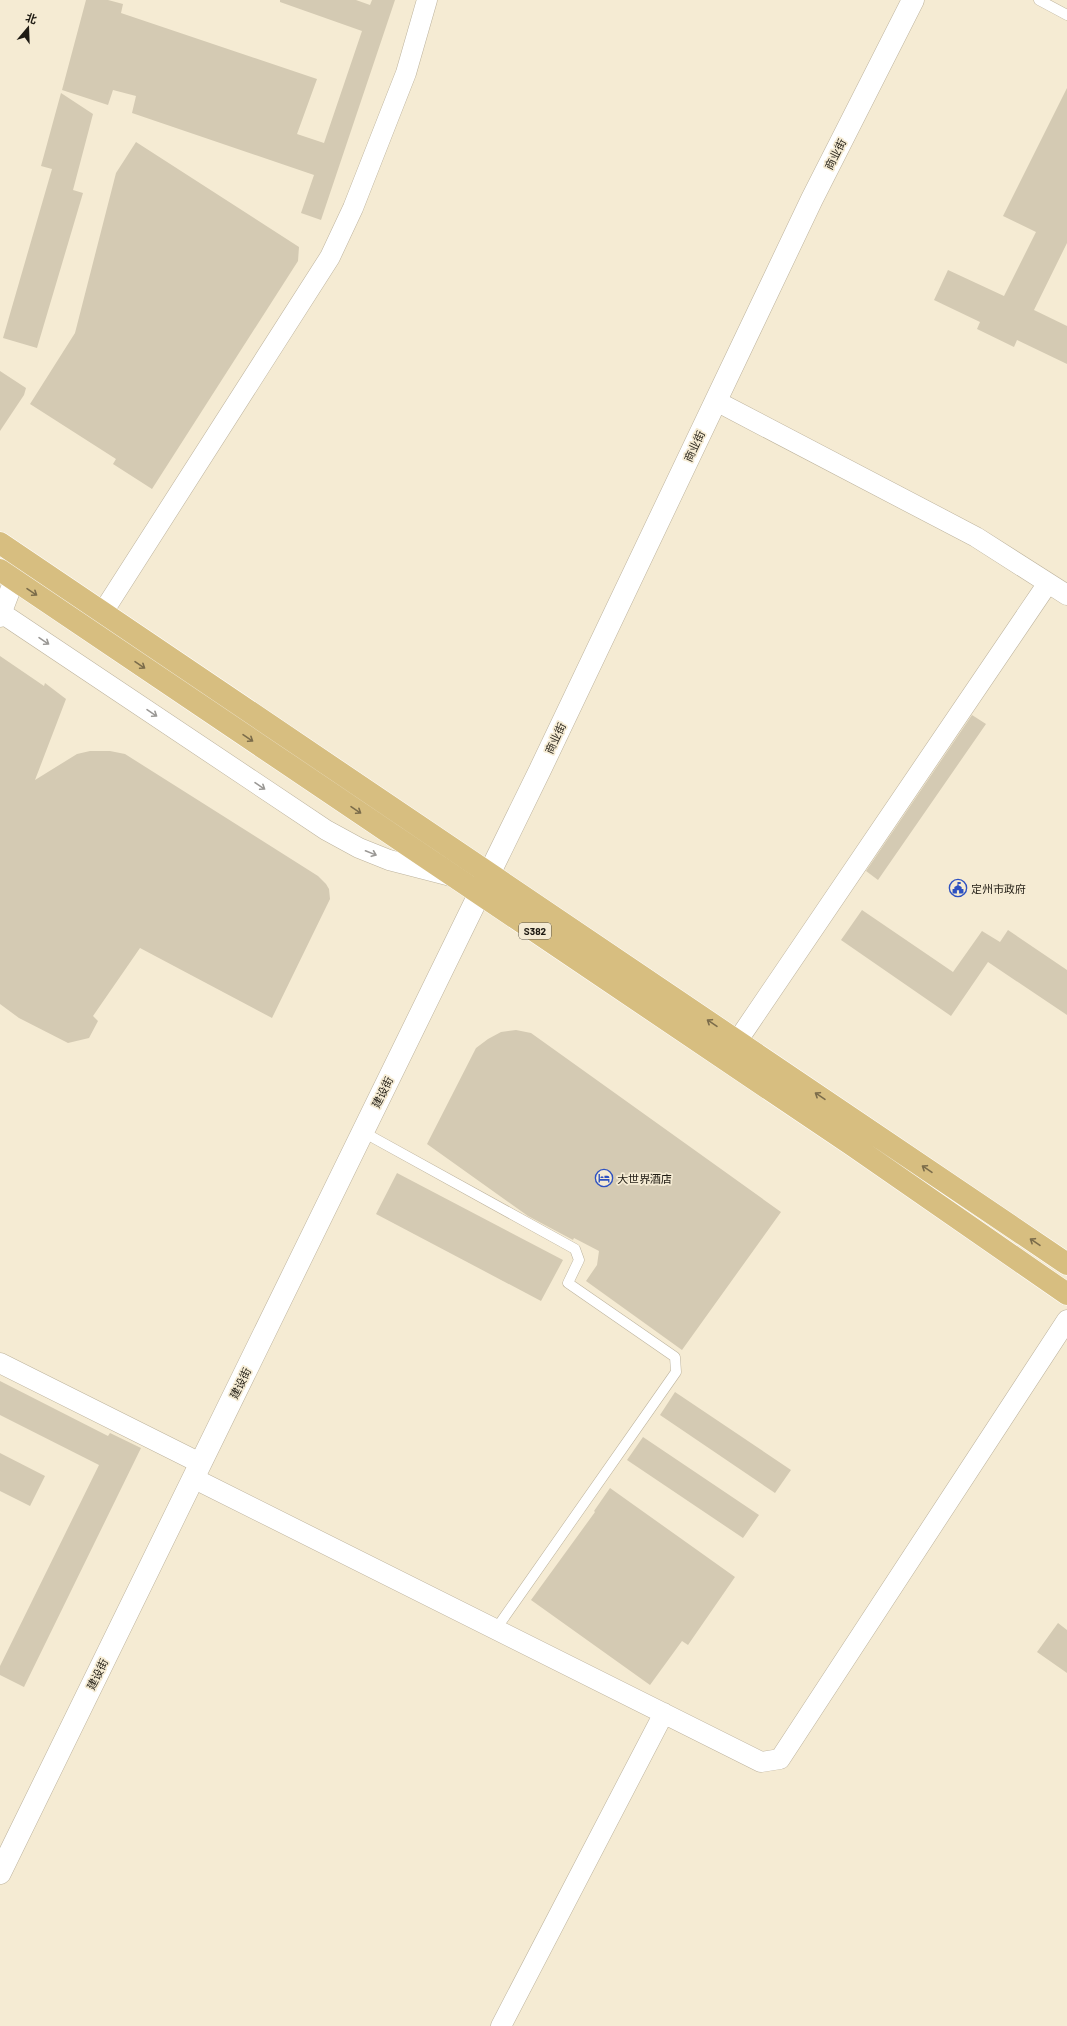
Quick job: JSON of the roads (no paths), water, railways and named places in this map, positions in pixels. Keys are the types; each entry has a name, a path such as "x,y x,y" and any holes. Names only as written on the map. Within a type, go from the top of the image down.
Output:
{"main road":[{"name":"S382","path":"0,543 738,1040 1067,1264"},
{"name":"S382","path":"7,575 846,1141 1067,1294"}],"street":[{"path":"103,612 330,257 353,208 403,81 427,0"},
{"name":"商业街","path":"479,894 812,199 913,0"},
{"path":"716,401 976,537 1067,595"},
{"path":"7,575 0,614 326,830 359,848 389,860 456,878"},
{"path":"738,1040 1048,583"},
{"name":"建设街","path":"0,1873 479,894"},
{"path":"0,1363 197,1471 496,1629 761,1762 780,1759 1067,1320"},
{"path":"501,2026 664,1713"}],"lane":[{"path":"1039,0 1067,15"},
{"path":"363,1132 575,1249 580,1260 568,1283 675,1357 676,1372 496,1629"}],"place":[{"name":"定州市政府","path":"958,888"},
{"name":"大世界酒店","path":"604,1178"}]}
